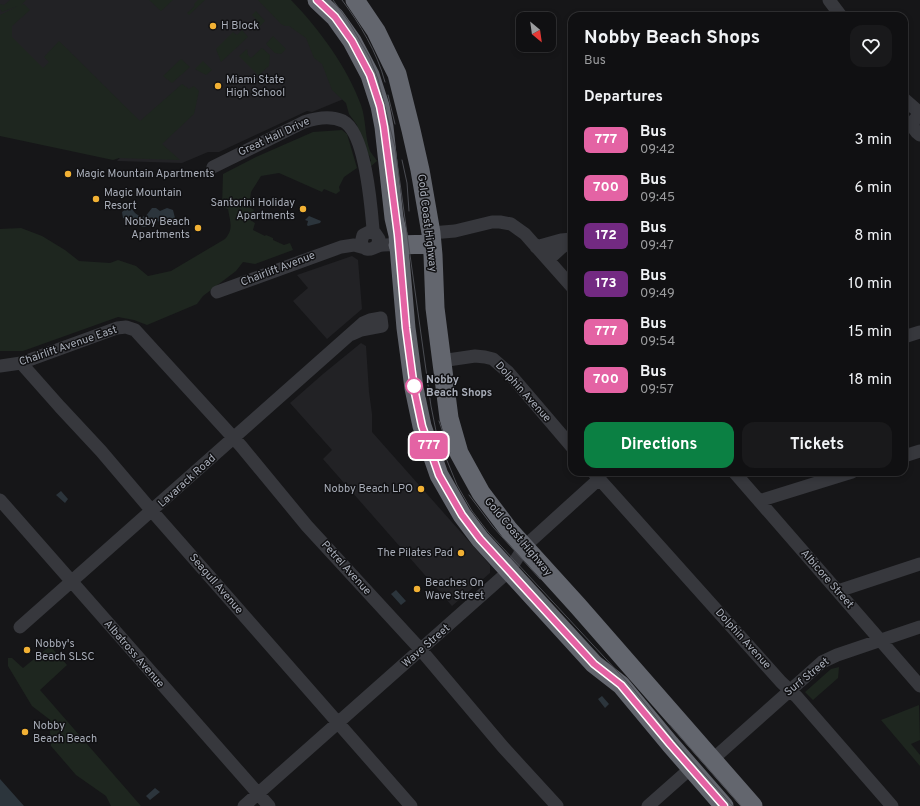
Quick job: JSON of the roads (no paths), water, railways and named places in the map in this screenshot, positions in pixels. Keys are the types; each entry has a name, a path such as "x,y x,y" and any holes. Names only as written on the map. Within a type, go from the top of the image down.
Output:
{"highway":[{"path":"317,0 335,17 348,36 364,63 374,86 384,127 414,388 420,418 439,475 462,515 480,539 594,664 621,685 690,768 724,806"},
{"name":"Gold Coast Highway","path":"357,1 376,31 397,74 420,170 431,238 441,361 449,418 459,453 488,502 524,547 578,606 753,806"},
{"path":"397,233 431,238"}],"street":[{"path":"829,0 838,12"},
{"path":"908,109 914,125"},
{"path":"908,114 914,125"},
{"name":"Great Hall Drive","path":"212,167 304,122 327,117 343,121 352,128 355,134 366,170 369,186 370,231"},
{"path":"431,238 457,236 477,226 496,221 511,224 522,232 568,282"},
{"path":"370,231 397,233"},
{"path":"370,231 377,234 379,242 371,247"},
{"name":"Chairlift Avenue","path":"217,292 341,246 370,231"},
{"name":"Chairlift Avenue","path":"341,246 354,245 371,247 397,233"},
{"path":"536,247 561,240 568,240"},
{"path":"548,260 568,243"},
{"name":"Lavarack Road","path":"20,627 365,322 382,322"},
{"name":"Chairlift Avenue East","path":"0,366 21,363 117,328 126,327 135,330"},
{"name":"Petrel Avenue","path":"135,330 274,484 307,526 421,650 503,747 557,806"},
{"path":"908,336 920,332"},
{"name":"Dolphin Avenue","path":"441,361 475,356 493,360 508,372 568,442"},
{"name":"Seagull Avenue","path":"21,363 101,451 411,806"},
{"path":"908,455 920,451"},
{"name":"Wave Street","path":"244,806 509,572 524,547 596,476"},
{"name":"Dolphin Avenue","path":"596,476 892,806"},
{"name":"Albicore Street","path":"737,476 920,686"},
{"path":"759,501 839,476"},
{"name":"Albatross Avenue","path":"0,500 70,582 269,806"},
{"path":"838,591 920,564"},
{"name":"Surf Street","path":"712,759 822,662 829,658 920,627"},
{"path":"648,806 690,768"}],"tram line":[{"path":"333,0 349,22 370,58 378,79 395,147 431,406 437,436 457,485 472,511 488,532 631,686 679,746 733,806"},
{"path":"342,0 373,49 385,82"},
{"path":"388,95 395,124"},
{"path":"402,160 407,183 409,211"},
{"path":"439,421 450,453"},
{"path":"469,495 493,527 540,579"},
{"path":"670,725 741,806"}],"place":[{"name":"H Block","path":"213,26"},
{"name":"Miami State High School","path":"218,86"},
{"name":"Magic Mountain Apartments","path":"68,174"},
{"name":"Magic Mountain Resort","path":"96,199"},
{"name":"Santorini Holiday Apartments","path":"303,209"},
{"name":"Nobby Beach Apartments","path":"198,228"},
{"name":"Nobby Beach Shops","path":"414,386"},
{"name":"Nobby Beach LPO","path":"421,489"},
{"name":"The Pilates Pad","path":"461,553"},
{"name":"Beaches On Wave Street","path":"417,589"},
{"name":"Nobby's Beach SLSC","path":"27,650"},
{"name":"Nobby Beach Beach","path":"25,732"}]}
